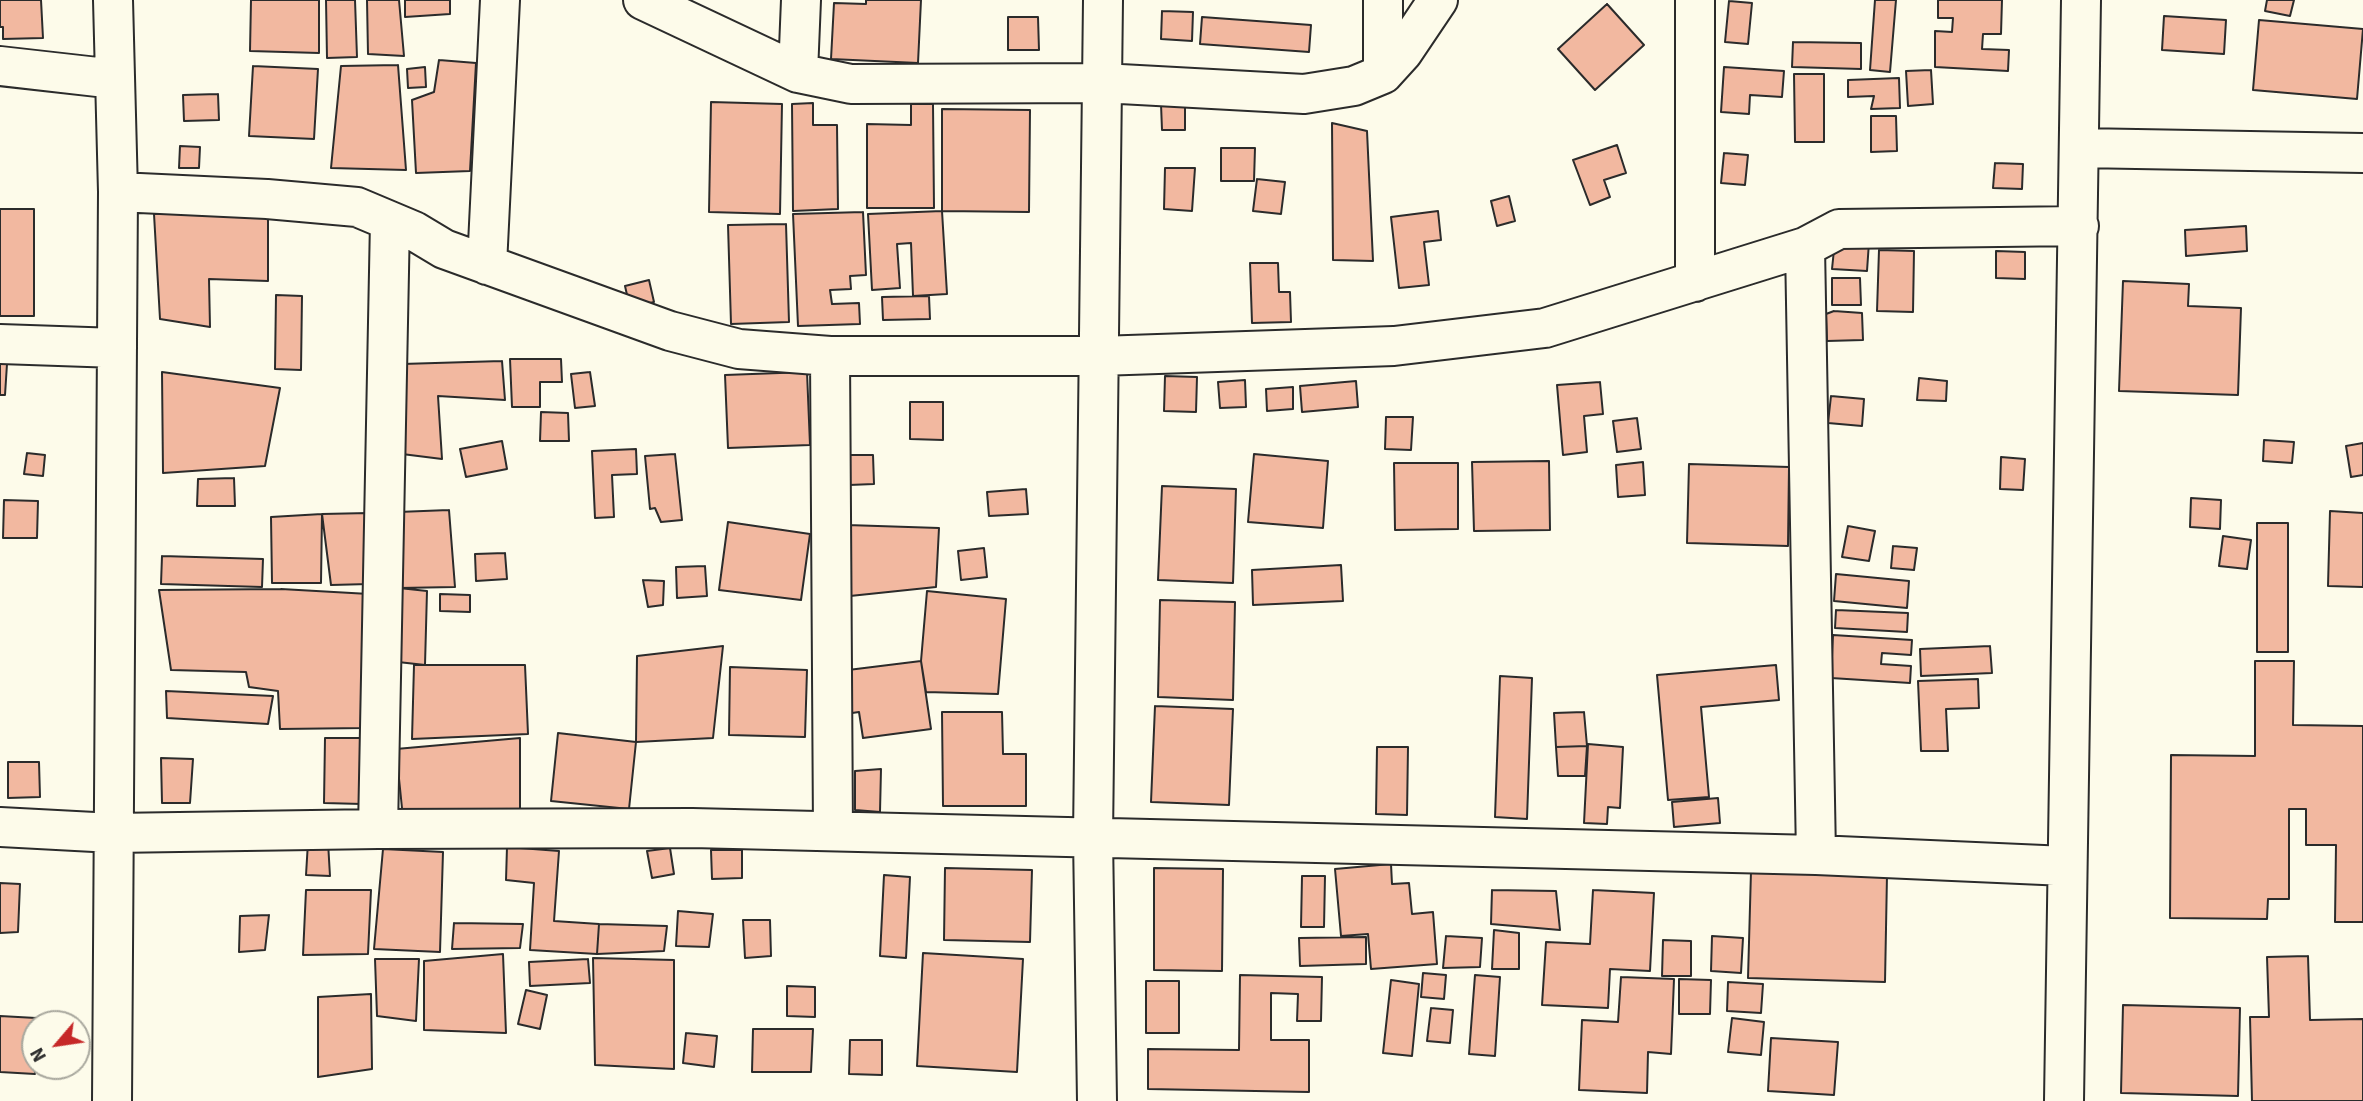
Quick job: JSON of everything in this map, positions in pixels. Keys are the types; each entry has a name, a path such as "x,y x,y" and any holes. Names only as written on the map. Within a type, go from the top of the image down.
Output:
{"street":[{"path":"112,1101 118,192 113,0"},
{"path":"486,265 500,0"},
{"path":"798,73 801,0"},
{"path":"1097,1101 1093,837 1103,0"},
{"path":"1383,0 1383,74"},
{"path":"652,2 798,73 850,84 1102,83 1304,94 1354,86 1383,74 1403,52 1438,0"},
{"path":"1695,0 1695,282"},
{"path":"2064,1101 2081,0"},
{"path":"0,66 115,79"},
{"path":"2080,148 2363,153"},
{"path":"118,192 267,199 357,207 414,231 444,249 670,331 739,349 830,356 1099,356 1394,346 1545,328 1805,247 1839,229 2078,226"},
{"path":"378,829 390,221"},
{"path":"1805,247 1816,855"},
{"path":"0,344 117,348"},
{"path":"830,356 833,831"},
{"path":"0,827 113,834 378,829 692,828 1816,855 2066,866"}],"building":[{"path":"0,0 41,0 43,38 3,39"},
{"path":"251,0 319,0 319,53 250,51"},
{"path":"326,0 355,0 357,57 327,58"},
{"path":"367,0 399,0 404,56 368,54"},
{"path":"405,0 450,0 450,14 405,17"},
{"path":"866,0 921,0 918,63 831,59 834,3 866,4"},
{"path":"1875,0 1896,0 1890,72 1870,70"},
{"path":"1938,0 2002,0 2001,34 1983,34 1982,49 2009,50 2008,71 1935,67 1935,31 1952,32 1953,18 1938,18"},
{"path":"2267,0 2294,0 2290,16 2265,11"},
{"path":"1729,1 1752,3 1748,44 1725,42"},
{"path":"1607,4 1644,45 1595,90 1558,49"},
{"path":"1162,11 1193,12 1192,41 1161,39"},
{"path":"2164,16 2226,20 2224,54 2162,50"},
{"path":"1008,17 1038,17 1039,50 1008,50"},
{"path":"1202,17 1311,25 1309,52 1200,44"},
{"path":"2259,20 2363,29 2357,99 2253,90"},
{"path":"1793,42 1861,43 1861,69 1792,67"},
{"path":"439,60 476,63 470,171 416,173 412,100 434,92"},
{"path":"398,65 406,170 331,168 341,66"},
{"path":"253,66 318,69 314,139 249,136"},
{"path":"425,67 426,87 408,88 407,69"},
{"path":"1724,67 1784,71 1782,97 1750,95 1749,114 1721,112"},
{"path":"1931,70 1933,104 1908,106 1906,71"},
{"path":"1794,74 1824,74 1824,142 1795,142"},
{"path":"1899,78 1900,108 1871,109 1874,96 1848,97 1848,80"},
{"path":"218,94 219,120 184,121 183,95"},
{"path":"711,102 782,104 780,214 709,212"},
{"path":"813,103 813,125 837,125 838,209 793,211 792,104"},
{"path":"911,104 933,104 934,208 867,208 867,124 911,125"},
{"path":"1161,104 1185,104 1185,130 1162,130"},
{"path":"942,109 1030,110 1029,212 942,211"},
{"path":"1871,116 1896,116 1897,151 1871,152"},
{"path":"1332,123 1367,131 1373,261 1333,260"},
{"path":"1617,145 1626,173 1604,180 1610,197 1590,205 1573,160"},
{"path":"180,146 200,147 199,168 179,168"},
{"path":"1221,148 1255,148 1254,181 1221,181"},
{"path":"1724,153 1748,155 1745,185 1721,183"},
{"path":"1995,163 2023,164 2022,189 1993,188"},
{"path":"1165,168 1195,168 1192,211 1164,209"},
{"path":"1257,179 1285,182 1281,214 1253,211"},
{"path":"1509,196 1515,221 1497,226 1491,201"},
{"path":"268,203 268,281 209,279 210,327 160,319 154,214"},
{"path":"0,209 34,209 34,316 0,316"},
{"path":"942,211 947,294 913,296 911,243 897,244 900,288 872,290 868,214"},
{"path":"1438,211 1441,240 1424,242 1429,285 1399,288 1391,217"},
{"path":"863,212 866,275 850,276 851,289 830,290 832,304 859,303 860,324 798,326 793,214"},
{"path":"786,224 789,322 731,324 728,225"},
{"path":"2246,226 2247,251 2186,256 2185,230"},
{"path":"1835,240 1869,242 1867,271 1832,269"},
{"path":"1879,250 1914,251 1913,312 1877,311"},
{"path":"1996,251 2025,252 2025,279 1996,278"},
{"path":"1250,263 1278,263 1279,292 1290,292 1291,322 1252,323"},
{"path":"1832,278 1860,278 1861,305 1832,305"},
{"path":"649,280 654,302 630,308 625,286"},
{"path":"2123,281 2189,284 2188,306 2241,308 2238,395 2119,391"},
{"path":"276,295 302,296 301,370 275,369"},
{"path":"929,296 930,319 883,320 882,297"},
{"path":"1834,311 1862,313 1863,340 1827,341 1826,314"},
{"path":"510,359 561,359 562,382 540,382 540,407 512,407"},
{"path":"502,361 505,400 438,396 442,459 394,453 402,364"},
{"path":"0,364 7,364 5,395 0,395"},
{"path":"162,372 280,388 265,466 163,473"},
{"path":"590,372 595,406 575,408 571,374"},
{"path":"807,372 810,445 728,448 725,375"},
{"path":"1165,376 1197,377 1196,412 1164,411"},
{"path":"1919,378 1947,381 1946,401 1917,400"},
{"path":"1245,380 1246,407 1220,408 1218,382"},
{"path":"1356,381 1358,407 1302,412 1300,386"},
{"path":"1600,382 1603,414 1584,416 1587,452 1563,455 1557,385"},
{"path":"1293,387 1293,409 1267,411 1266,389"},
{"path":"1831,396 1864,399 1862,426 1828,423"},
{"path":"910,402 943,402 943,440 910,439"},
{"path":"541,412 568,413 569,441 540,441"},
{"path":"1386,417 1413,417 1411,450 1385,449"},
{"path":"1637,418 1641,449 1617,452 1613,421"},
{"path":"2264,440 2294,442 2292,463 2263,461"},
{"path":"502,441 507,469 466,477 460,449"},
{"path":"2363,443 2363,475 2351,477 2346,446"},
{"path":"636,449 637,474 612,475 614,517 595,518 592,451"},
{"path":"27,453 45,455 43,476 24,474"},
{"path":"675,454 682,520 661,522 655,508 650,509 645,456"},
{"path":"1254,454 1328,461 1323,528 1248,522"},
{"path":"848,455 873,455 874,484 849,485"},
{"path":"2001,457 2025,459 2023,490 2000,489"},
{"path":"1549,461 1550,530 1474,531 1472,462"},
{"path":"1643,462 1645,495 1618,497 1616,465"},
{"path":"1394,463 1458,463 1458,529 1395,530"},
{"path":"1689,464 1789,467 1788,546 1687,543"},
{"path":"234,478 235,506 197,506 198,479"},
{"path":"1162,486 1236,489 1233,583 1158,580"},
{"path":"1026,489 1028,514 989,516 987,492"},
{"path":"2191,498 2221,500 2220,529 2190,527"},
{"path":"4,500 38,501 37,538 3,538"},
{"path":"449,510 455,587 399,588 398,512"},
{"path":"2330,511 2363,513 2363,587 2328,586"},
{"path":"369,513 369,584 331,585 322,514"},
{"path":"322,514 321,583 272,583 271,517"},
{"path":"728,522 810,534 801,600 719,590"},
{"path":"2257,523 2288,523 2288,652 2257,652"},
{"path":"847,525 939,528 936,587 850,596"},
{"path":"1848,526 1875,531 1869,561 1842,557"},
{"path":"2223,536 2251,540 2247,569 2219,566"},
{"path":"1893,546 1917,548 1914,570 1891,568"},
{"path":"984,548 987,577 961,580 958,551"},
{"path":"505,553 507,579 476,581 475,554"},
{"path":"162,556 263,559 262,587 161,584"},
{"path":"1341,565 1343,601 1253,605 1252,570"},
{"path":"705,566 707,596 677,598 676,567"},
{"path":"1836,574 1909,581 1907,608 1834,601"},
{"path":"643,580 664,581 663,605 648,607"},
{"path":"399,588 427,591 425,665 398,662"},
{"path":"281,589 369,594 365,728 280,729 278,691 249,687 246,672 171,670 159,590"},
{"path":"927,591 1006,599 998,694 926,692 921,661"},
{"path":"440,594 470,595 470,612 440,611"},
{"path":"1160,600 1235,602 1233,700 1158,697"},
{"path":"1836,610 1908,613 1907,632 1835,628"},
{"path":"1833,635 1912,640 1911,655 1882,653 1881,664 1911,666 1910,683 1831,678"},
{"path":"723,646 713,738 636,742 637,656"},
{"path":"1990,646 1992,673 1921,676 1920,649"},
{"path":"921,661 931,729 863,738 859,712 845,714 840,671"},
{"path":"2255,661 2294,661 2293,725 2363,726 2363,922 2335,922 2336,845 2306,845 2306,809 2289,809 2289,899 2268,899 2267,919 2170,918 2171,755 2255,756"},
{"path":"414,665 525,665 528,734 412,739"},
{"path":"1776,665 1779,700 1701,707 1709,797 1668,800 1657,675"},
{"path":"730,667 807,670 805,737 729,735"},
{"path":"1500,676 1532,678 1527,819 1495,817"},
{"path":"1978,679 1979,708 1946,709 1948,751 1921,751 1918,681"},
{"path":"166,691 273,696 268,724 167,718"},
{"path":"1155,706 1233,709 1229,805 1151,802"},
{"path":"942,712 1002,712 1003,754 1026,754 1026,806 943,806"},
{"path":"1584,712 1587,746 1556,747 1554,713"},
{"path":"558,733 636,742 629,809 551,801"},
{"path":"325,738 362,738 362,804 324,803"},
{"path":"520,738 520,813 403,818 396,749"},
{"path":"1588,744 1623,747 1620,808 1608,807 1607,824 1584,823"},
{"path":"1587,746 1585,776 1558,776 1556,747"},
{"path":"1377,747 1408,747 1407,815 1376,814"},
{"path":"161,758 193,759 190,803 162,803"},
{"path":"8,762 39,762 40,797 8,798"},
{"path":"881,769 880,812 855,810 855,771"},
{"path":"1718,798 1720,823 1674,827 1672,802"},
{"path":"308,842 328,842 330,876 306,875"},
{"path":"507,847 559,851 554,921 599,924 597,954 530,950 534,883 506,880"},
{"path":"670,848 674,874 652,878 647,851"},
{"path":"383,849 443,852 440,952 374,949"},
{"path":"711,850 742,850 742,878 712,879"},
{"path":"1391,864 1392,884 1409,883 1412,914 1433,912 1437,964 1371,969 1368,934 1341,936 1335,869"},
{"path":"945,868 1032,870 1030,942 944,940"},
{"path":"1154,868 1223,869 1222,971 1154,970"},
{"path":"1751,871 1887,875 1885,982 1748,978"},
{"path":"884,875 910,877 906,958 880,956"},
{"path":"1302,876 1325,876 1324,927 1301,927"},
{"path":"0,883 20,884 18,932 0,933"},
{"path":"306,890 371,890 368,954 303,955"},
{"path":"1492,890 1556,891 1560,930 1491,924"},
{"path":"1593,890 1654,893 1650,971 1610,969 1608,1008 1542,1005 1546,942 1590,944"},
{"path":"678,911 713,914 709,947 676,946"},
{"path":"269,915 265,950 239,952 240,916"},
{"path":"743,920 770,920 771,956 745,958"},
{"path":"454,923 523,924 520,948 452,949"},
{"path":"599,924 667,926 664,951 597,954"},
{"path":"1494,930 1519,933 1519,969 1492,969"},
{"path":"1446,936 1482,938 1480,967 1443,968"},
{"path":"1712,936 1743,938 1741,973 1711,971"},
{"path":"1366,937 1366,964 1300,966 1299,938"},
{"path":"1663,940 1691,941 1691,976 1662,976"},
{"path":"923,953 1023,959 1017,1072 917,1066"},
{"path":"503,954 506,1033 424,1030 424,961"},
{"path":"2308,956 2310,1020 2363,1019 2363,1101 2252,1101 2250,1017 2269,1017 2267,957"},
{"path":"593,958 674,960 674,1069 595,1065"},
{"path":"375,959 419,959 416,1021 377,1016"},
{"path":"588,959 590,983 530,986 529,962"},
{"path":"1423,973 1446,975 1444,999 1421,997"},
{"path":"1240,975 1322,977 1321,1021 1297,1021 1298,994 1271,993 1271,1040 1309,1040 1309,1092 1148,1089 1148,1049 1239,1050"},
{"path":"1475,975 1500,977 1495,1056 1469,1054"},
{"path":"1621,977 1674,979 1671,1054 1648,1052 1647,1093 1579,1090 1582,1020 1618,1022"},
{"path":"1679,979 1711,980 1710,1014 1679,1014"},
{"path":"1391,980 1419,984 1412,1056 1383,1053"},
{"path":"1146,981 1179,981 1179,1033 1146,1033"},
{"path":"1728,982 1763,984 1761,1013 1727,1011"},
{"path":"787,986 815,987 815,1017 787,1016"},
{"path":"526,990 547,995 540,1029 518,1024"},
{"path":"371,994 372,1069 318,1077 318,997"},
{"path":"2123,1005 2240,1008 2238,1096 2121,1093"},
{"path":"1431,1008 1453,1010 1450,1043 1427,1041"},
{"path":"0,1016 21,1017 21,1073 0,1072"},
{"path":"1732,1018 1764,1022 1761,1055 1728,1052"},
{"path":"753,1029 813,1029 811,1072 752,1072"},
{"path":"686,1033 717,1036 714,1067 683,1063"},
{"path":"1771,1038 1838,1042 1834,1095 1768,1091"},
{"path":"850,1040 882,1040 882,1075 849,1074"}]}
